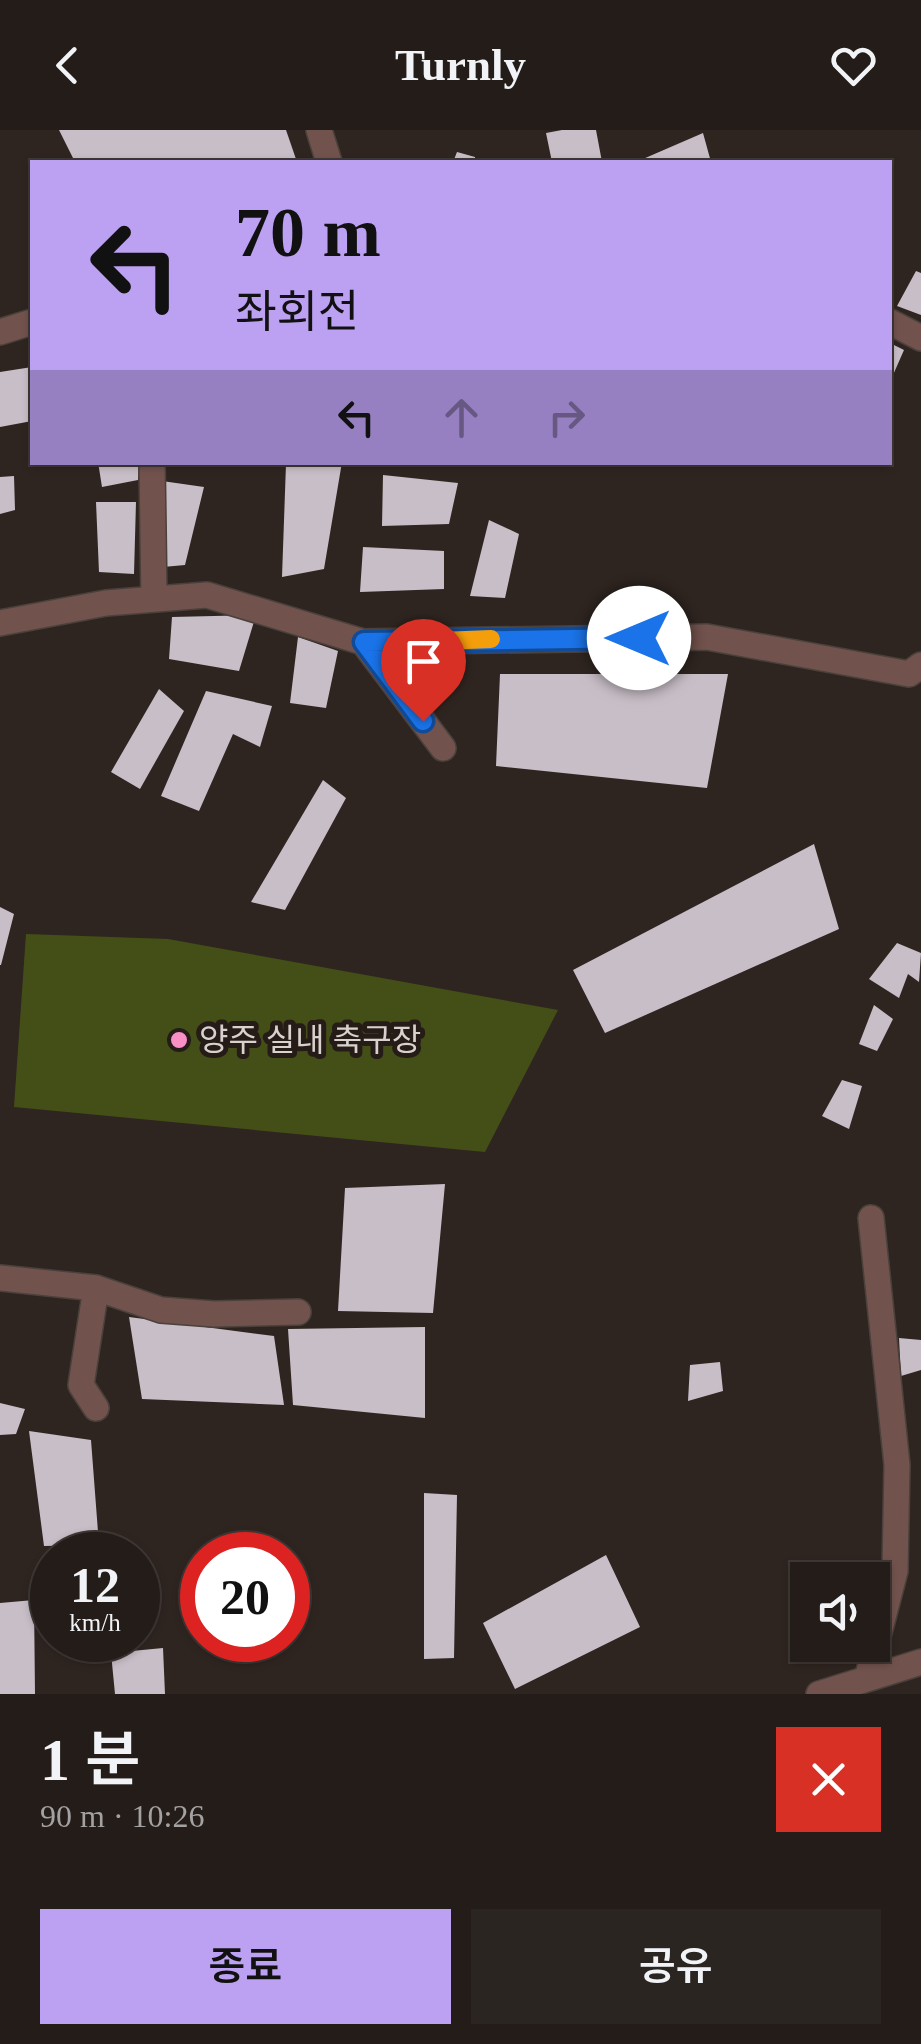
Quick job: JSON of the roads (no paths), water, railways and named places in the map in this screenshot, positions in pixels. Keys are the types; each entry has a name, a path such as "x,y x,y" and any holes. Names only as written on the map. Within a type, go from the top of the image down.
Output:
{"street":[{"path":"319,130 329,160"},
{"path":"0,332 30,323"},
{"path":"892,323 921,338"},
{"path":"152,465 154,599"},
{"path":"0,623 106,603 207,594 364,642 707,637 908,674 921,665"},
{"path":"364,642 443,748"},
{"path":"866,1678 896,1571 896,1465 871,1218"},
{"path":"0,1278 96,1288 161,1310 214,1314 298,1312"},
{"path":"96,1288 81,1384 96,1408"},
{"path":"819,1694 921,1662"}],"place":[{"name":"양주 실내 축구장","path":"179,1040"}]}
